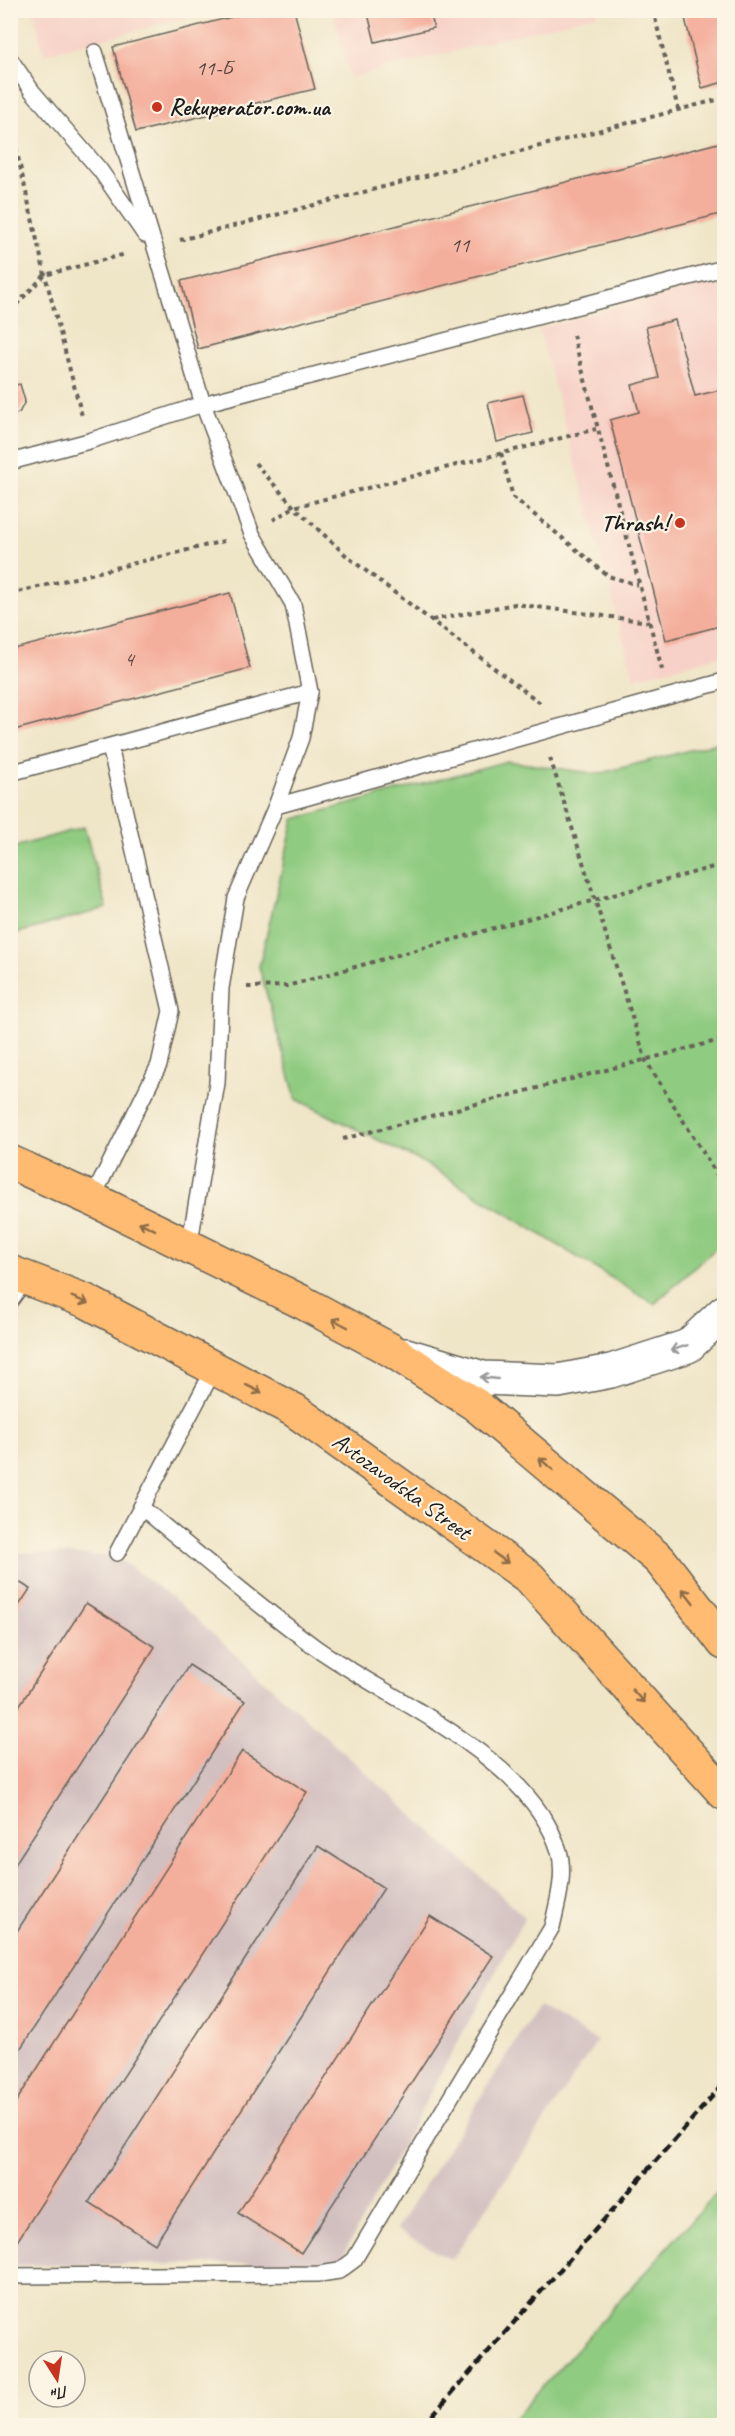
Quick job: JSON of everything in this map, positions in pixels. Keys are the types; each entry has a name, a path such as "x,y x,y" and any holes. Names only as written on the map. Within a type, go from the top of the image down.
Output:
{"main road":[{"path":"10,1162 92,1199 302,1302 391,1350 476,1405 660,1560 724,1642"},
{"name":"Avtozavodska Street","path":"16,1284 86,1301 294,1410 530,1578 724,1793"}],"street":[{"path":"391,1350 483,1378 558,1382 611,1371 688,1346 724,1312"}],"lane":[{"path":"95,52 203,404 252,534 293,604 310,692 301,738 276,806 236,898 221,988 217,1083 189,1247"},
{"path":"10,59 32,90 100,170 153,247"},
{"path":"10,462 89,441 203,404 724,268"},
{"path":"276,806 724,681"},
{"path":"10,773 310,692"},
{"path":"92,1199 159,1065 171,1011 110,747"},
{"path":"117,1553 214,1369"},
{"path":"10,2276 320,2274 339,2271 354,2260 552,1928 561,1889 560,1852 537,1809 491,1759 315,1647 141,1508"}],"path":[{"path":"653,10 678,109"},
{"path":"10,311 45,275 724,98"},
{"path":"10,122 45,275 89,441"},
{"path":"567,309 596,429 670,697"},
{"path":"10,594 252,534 294,507 596,429"},
{"path":"501,453 513,497 608,576 639,585"},
{"path":"248,456 294,507 349,558 570,725 549,755 646,1061 724,1186"},
{"path":"432,620 515,604 649,622"},
{"path":"221,988 288,986 724,864"},
{"path":"343,1139 724,1039"}],"shaded area":[{"path":"33,10 212,10 212,11 44,54"},
{"path":"597,10 598,14 350,78 333,11"},
{"path":"724,277 724,655 634,678 539,329"},
{"path":"11,1552 115,1556 173,1598 525,1917 339,2263 11,2265"},
{"path":"538,2007 597,2041 452,2260 396,2230"}],"green space":[{"path":"724,741 724,1241 654,1304 424,1163 296,1099 259,967 294,819 507,761 598,774"},
{"path":"84,827 107,908 11,935 11,848"},
{"path":"720,2189 724,2199 724,2425 508,2425"}],"building":[{"path":"259,10 294,10 315,89 136,132 113,47"},
{"path":"367,10 430,10 434,28 375,42"},
{"path":"683,10 724,10 724,82 702,88"},
{"path":"722,142 724,213 198,349 181,281"},
{"name":"Thrash!","path":"675,320 695,396 724,389 724,625 666,640 610,420 639,412 632,385 659,378 646,327"},
{"path":"20,384 25,401 19,413 10,415 10,386"},
{"path":"523,395 533,433 497,442 488,403"},
{"path":"230,593 250,668 10,731 10,650"},
{"path":"10,1576 30,1589 10,1619"},
{"path":"86,1603 155,1647 10,1872 10,1720"},
{"path":"189,1665 245,1701 10,2065 10,1942"},
{"path":"242,1751 307,1792 16,2243 10,2239 10,2111"},
{"path":"318,1846 384,1888 155,2244 89,2202"},
{"path":"430,1916 493,1956 301,2253 238,2213"}],"railway":[{"path":"423,2426 724,2083"}],"place":[{"name":"Rekuperator.com.ua","path":"157,107"},
{"name":"Thrash!","path":"680,523"}]}
